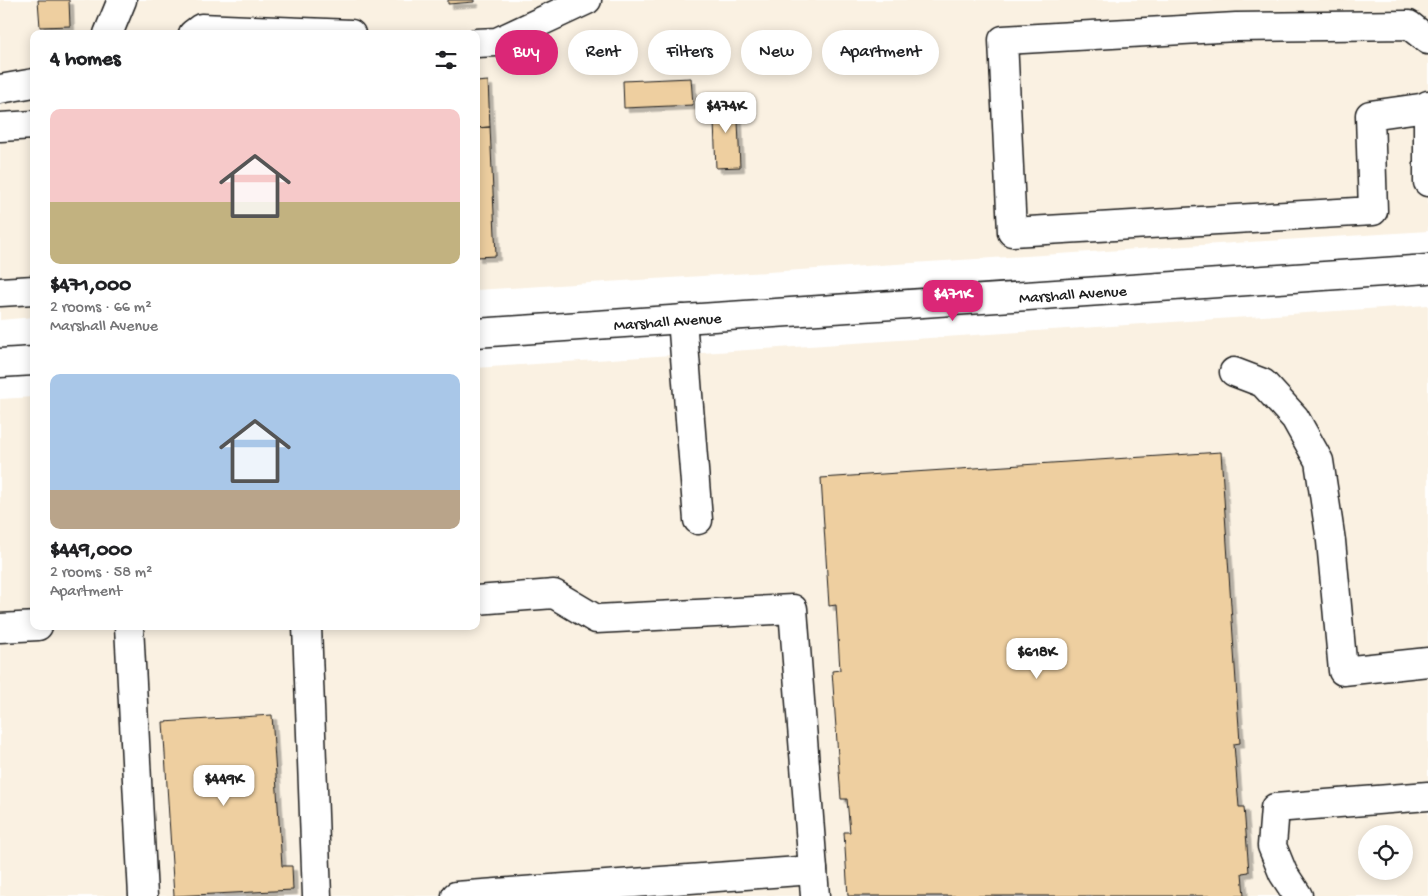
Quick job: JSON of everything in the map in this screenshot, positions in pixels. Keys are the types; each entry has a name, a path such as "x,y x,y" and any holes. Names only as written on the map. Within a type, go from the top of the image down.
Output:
{"street":[{"path":"110,30 122,0"},
{"path":"480,43 497,42 587,0"},
{"path":"1428,40 1409,25 1236,26 1003,40 1012,232 1373,211 1370,115 1428,106 1428,182"},
{"path":"198,30 201,28 251,30"},
{"path":"0,89 30,85"},
{"path":"0,128 30,124"},
{"name":"Marshall Avenue","path":"480,333 1428,270"},
{"path":"0,292 30,290"},
{"path":"682,319 698,520"},
{"path":"0,363 30,361"},
{"path":"1234,372 1263,382 1295,418 1319,461 1331,541 1344,671 1428,662"},
{"path":"456,896 814,883 793,609 596,618 554,594 480,600"},
{"path":"0,628 30,626"},
{"path":"129,630 143,896"},
{"path":"306,630 317,896"},
{"path":"1298,896 1283,873 1272,846 1274,808 1428,796"}],"shaded area":[{"path":"0,0 1428,0 1428,231 480,290 480,30 30,30 30,317 0,320"},
{"path":"1428,305 1428,896 0,896 0,399 30,397 30,630 480,630 480,368"}],"building":[{"path":"38,0 69,0 70,26 40,27"},
{"path":"448,0 474,0 474,2 448,4"},
{"path":"691,78 693,105 624,108 623,81"},
{"path":"488,81 490,127 480,128 480,82"},
{"path":"737,99 740,167 716,168 713,100"},
{"path":"490,127 496,256 480,257 480,128"},
{"path":"1221,452 1240,743 1234,744 1239,807 1244,807 1249,872 1242,873 1244,896 848,896 844,832 850,832 847,799 841,799 832,671 840,670 836,605 829,606 821,478"},
{"path":"272,715 282,866 292,866 293,890 174,896 163,722"}]}
